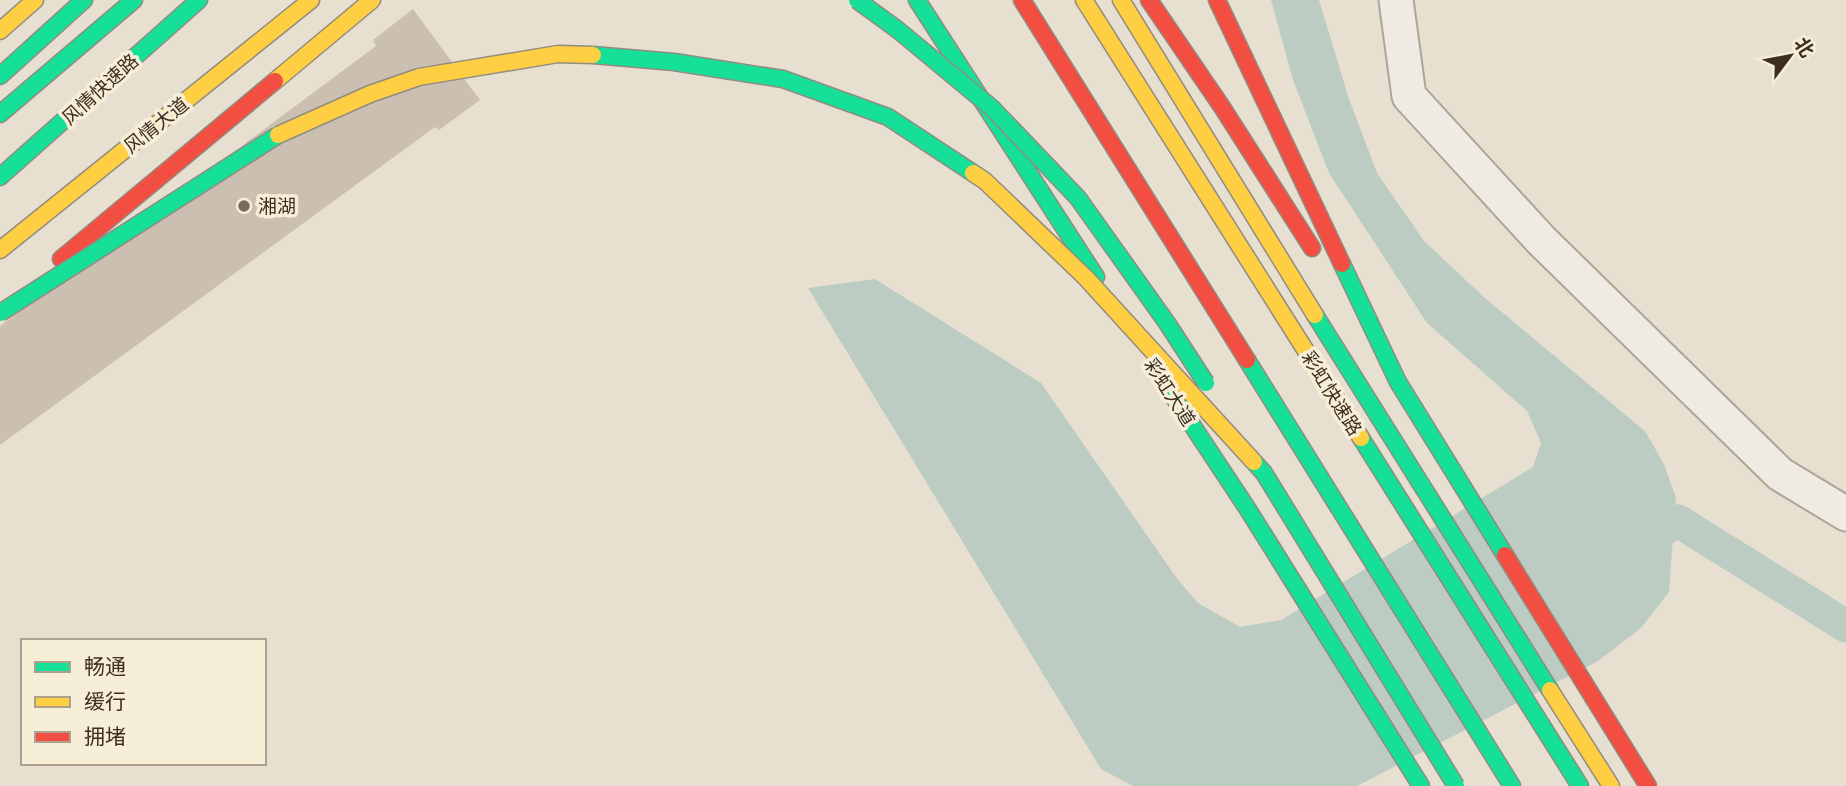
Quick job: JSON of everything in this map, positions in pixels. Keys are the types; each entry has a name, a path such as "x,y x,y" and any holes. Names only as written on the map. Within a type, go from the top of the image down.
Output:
{"main road":[{"path":"0,31 34,0"},
{"path":"0,76 84,0"},
{"path":"0,114 134,0"},
{"name":"风情快速路","path":"0,177 200,0"},
{"name":"风情大道","path":"0,250 311,0"},
{"path":"0,311 372,0"},
{"path":"857,0 898,30 992,108 1078,198 1167,323 1264,473 1456,786"},
{"name":"彩虹大道","path":"918,0 1247,508 1421,786"},
{"path":"1022,0 1512,786"},
{"name":"彩虹快速路","path":"1084,0 1580,786"},
{"path":"1121,0 1384,428 1611,786"},
{"path":"1149,0 1222,107 1317,256"},
{"path":"1217,0 1398,382"},
{"path":"0,311 276,136 370,94 419,77 558,54 618,56 674,62 783,79 888,117 985,181 1086,278 1264,473"},
{"path":"1332,279 1648,786"}],"street":[{"path":"1396,0 1409,96 1541,240 1780,474 1846,514"}],"shaded area":[{"path":"1271,0 1319,0 1349,99 1377,173 1424,241 1485,298 1645,431 1664,464 1676,498 1669,592 1641,628 1598,661 1357,786 1133,786 1101,769 808,288 875,279 1041,383 1178,580 1198,603 1240,627 1281,620 1533,467 1541,443 1527,411 1427,323 1329,173 1293,80"}],"building":[{"name":"湘湖","path":"413,9 480,100 439,130 435,127 0,445 0,326 376,46 373,40"}],"waterway":[{"path":"1635,547 1678,521 1846,626"}],"traffic: fast":[{"path":"0,76 84,0"},
{"path":"0,114 134,0"},
{"path":"0,177 199,0"},
{"path":"857,0 898,30 992,108 1078,198 1206,383"},
{"path":"917,0 1096,277"},
{"path":"593,55 674,62 783,79 888,117 973,173"},
{"path":"0,313 278,135"},
{"path":"1342,264 1398,382 1505,555"},
{"path":"1315,315 1550,690"},
{"path":"1247,360 1512,786"},
{"path":"1157,372 1247,508 1421,786"},
{"path":"1361,438 1580,786"},
{"path":"1254,462 1264,473 1456,786"}],"traffic: slow":[{"path":"0,31 35,0"},
{"path":"0,250 311,0"},
{"path":"275,81 372,0"},
{"path":"1084,0 1361,438"},
{"path":"1121,0 1315,315"},
{"path":"278,135 370,94 419,77 558,54 593,55"},
{"path":"973,173 985,181 1086,278 1254,462"},
{"path":"1550,690 1611,786"}],"traffic: jam":[{"path":"1022,0 1247,360"},
{"path":"1149,0 1222,107 1312,248"},
{"path":"1217,0 1342,264"},
{"path":"61,259 275,81"},
{"path":"1505,555 1648,786"}],"place":[{"name":"湘湖","path":"244,206"}]}
